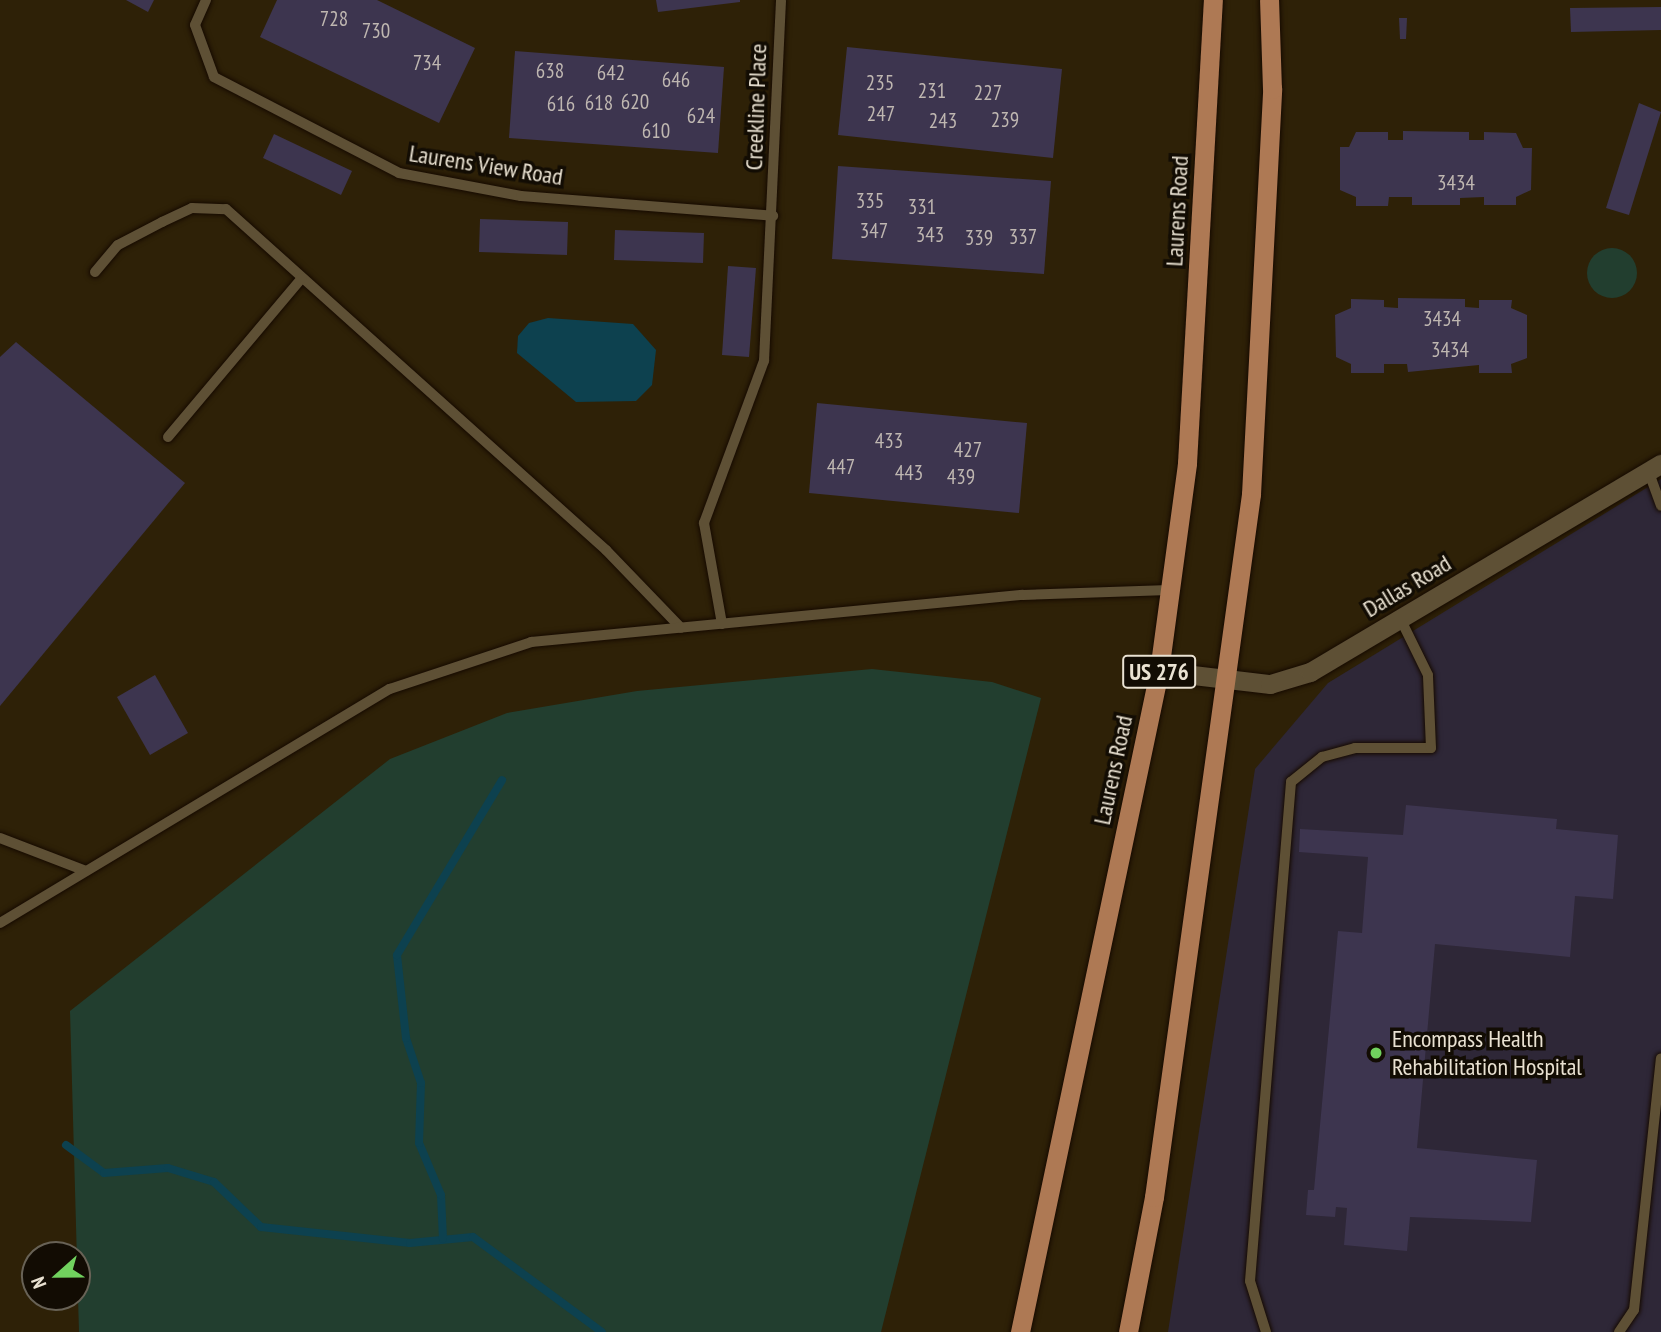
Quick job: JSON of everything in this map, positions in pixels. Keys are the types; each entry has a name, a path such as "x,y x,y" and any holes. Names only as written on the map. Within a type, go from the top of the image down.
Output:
{"main road":[{"name":"Laurens Road","path":"1020,1332 1159,671 1187,463 1213,0"},
{"name":"US 276","path":"1128,1332 1227,682 1251,494 1272,89 1269,0"}],"street":[{"name":"Dallas Road","path":"1159,671 1227,682 1284,682 1400,618 1655,467"}],"lane":[{"name":"Laurens View Road","path":"206,0 195,25 214,77 399,173 520,196 773,216"},
{"name":"Creekline Place","path":"722,624 704,523 764,360 773,216 781,0"},
{"path":"95,272 118,245 192,208 226,209 606,550 681,628"},
{"path":"168,437 302,278"},
{"path":"1655,467 1661,506"},
{"path":"0,923 390,689 531,642 1023,595 1169,590"},
{"path":"1266,1332 1250,1280 1292,782 1322,757 1355,748 1431,748 1428,675 1400,618"},
{"path":"0,838 86,871"},
{"path":"1619,1332 1634,1310 1661,1058"}],"shaded area":[{"path":"1661,479 1661,1332 1168,1332 1255,769 1328,683"}],"green space":[{"path":"1612,248 1629,256 1637,273 1629,290 1612,298 1595,290 1587,273 1595,256"},
{"path":"872,669 992,682 1041,698 881,1332 79,1332 78,1311 91,1311 91,1241 76,1241 70,1011 390,759 507,713 637,691"}],"water":[{"path":"548,318 633,324 656,350 652,385 636,401 576,402 517,353 518,336 529,323"}],"building":[{"path":"126,0 154,0 148,12"},
{"path":"277,0 377,0 475,48 439,123 260,37"},
{"path":"656,0 740,0 740,2 658,12"},
{"path":"1661,7 1661,30 1571,32 1570,8"},
{"path":"1399,18 1407,18 1406,39 1400,39"},
{"path":"847,47 1062,69 1053,158 838,135"},
{"path":"515,51 724,67 718,153 509,138"},
{"path":"1639,103 1661,112 1629,215 1606,208"},
{"path":"1403,131 1469,132 1469,140 1484,140 1484,132 1516,133 1523,148 1532,148 1531,190 1516,197 1516,205 1484,205 1484,197 1460,198 1460,205 1412,205 1412,197 1389,197 1388,206 1356,206 1356,197 1340,190 1340,147 1349,147 1356,132 1388,132 1388,140 1403,140"},
{"path":"274,134 352,171 341,195 263,158"},
{"path":"838,166 1051,181 1044,274 832,259"},
{"path":"480,219 568,222 567,255 479,252"},
{"path":"615,230 704,233 703,263 614,260"},
{"path":"728,266 756,268 749,357 722,355"},
{"path":"1398,298 1465,299 1465,307 1479,308 1479,300 1512,300 1511,308 1527,315 1527,358 1511,364 1512,373 1479,373 1479,365 1408,372 1407,364 1384,364 1384,373 1351,373 1351,364 1336,357 1335,315 1351,308 1351,299 1384,300 1384,307 1398,308"},
{"path":"16,342 185,483 0,706 0,357"},
{"path":"817,403 1027,423 1019,513 809,493"},
{"path":"155,675 188,733 150,755 117,697"},
{"name":"Encompass Health Rehabilitation Hospital","path":"1406,805 1557,819 1556,829 1618,835 1613,899 1575,896 1570,957 1435,944 1417,1148 1537,1160 1531,1222 1410,1217 1407,1251 1344,1245 1347,1208 1336,1207 1335,1217 1306,1215 1308,1190 1314,1190 1338,931 1362,933 1368,857 1299,852 1300,829 1403,835"}],"waterway":[{"path":"443,1239 441,1195 419,1143 421,1083 406,1038 397,955 502,780"},
{"path":"66,1145 104,1173 168,1168 214,1182 261,1227 410,1243 473,1237 602,1332"}],"place":[{"name":"Encompass Health Rehabilitation Hospital","path":"1376,1053"}]}
